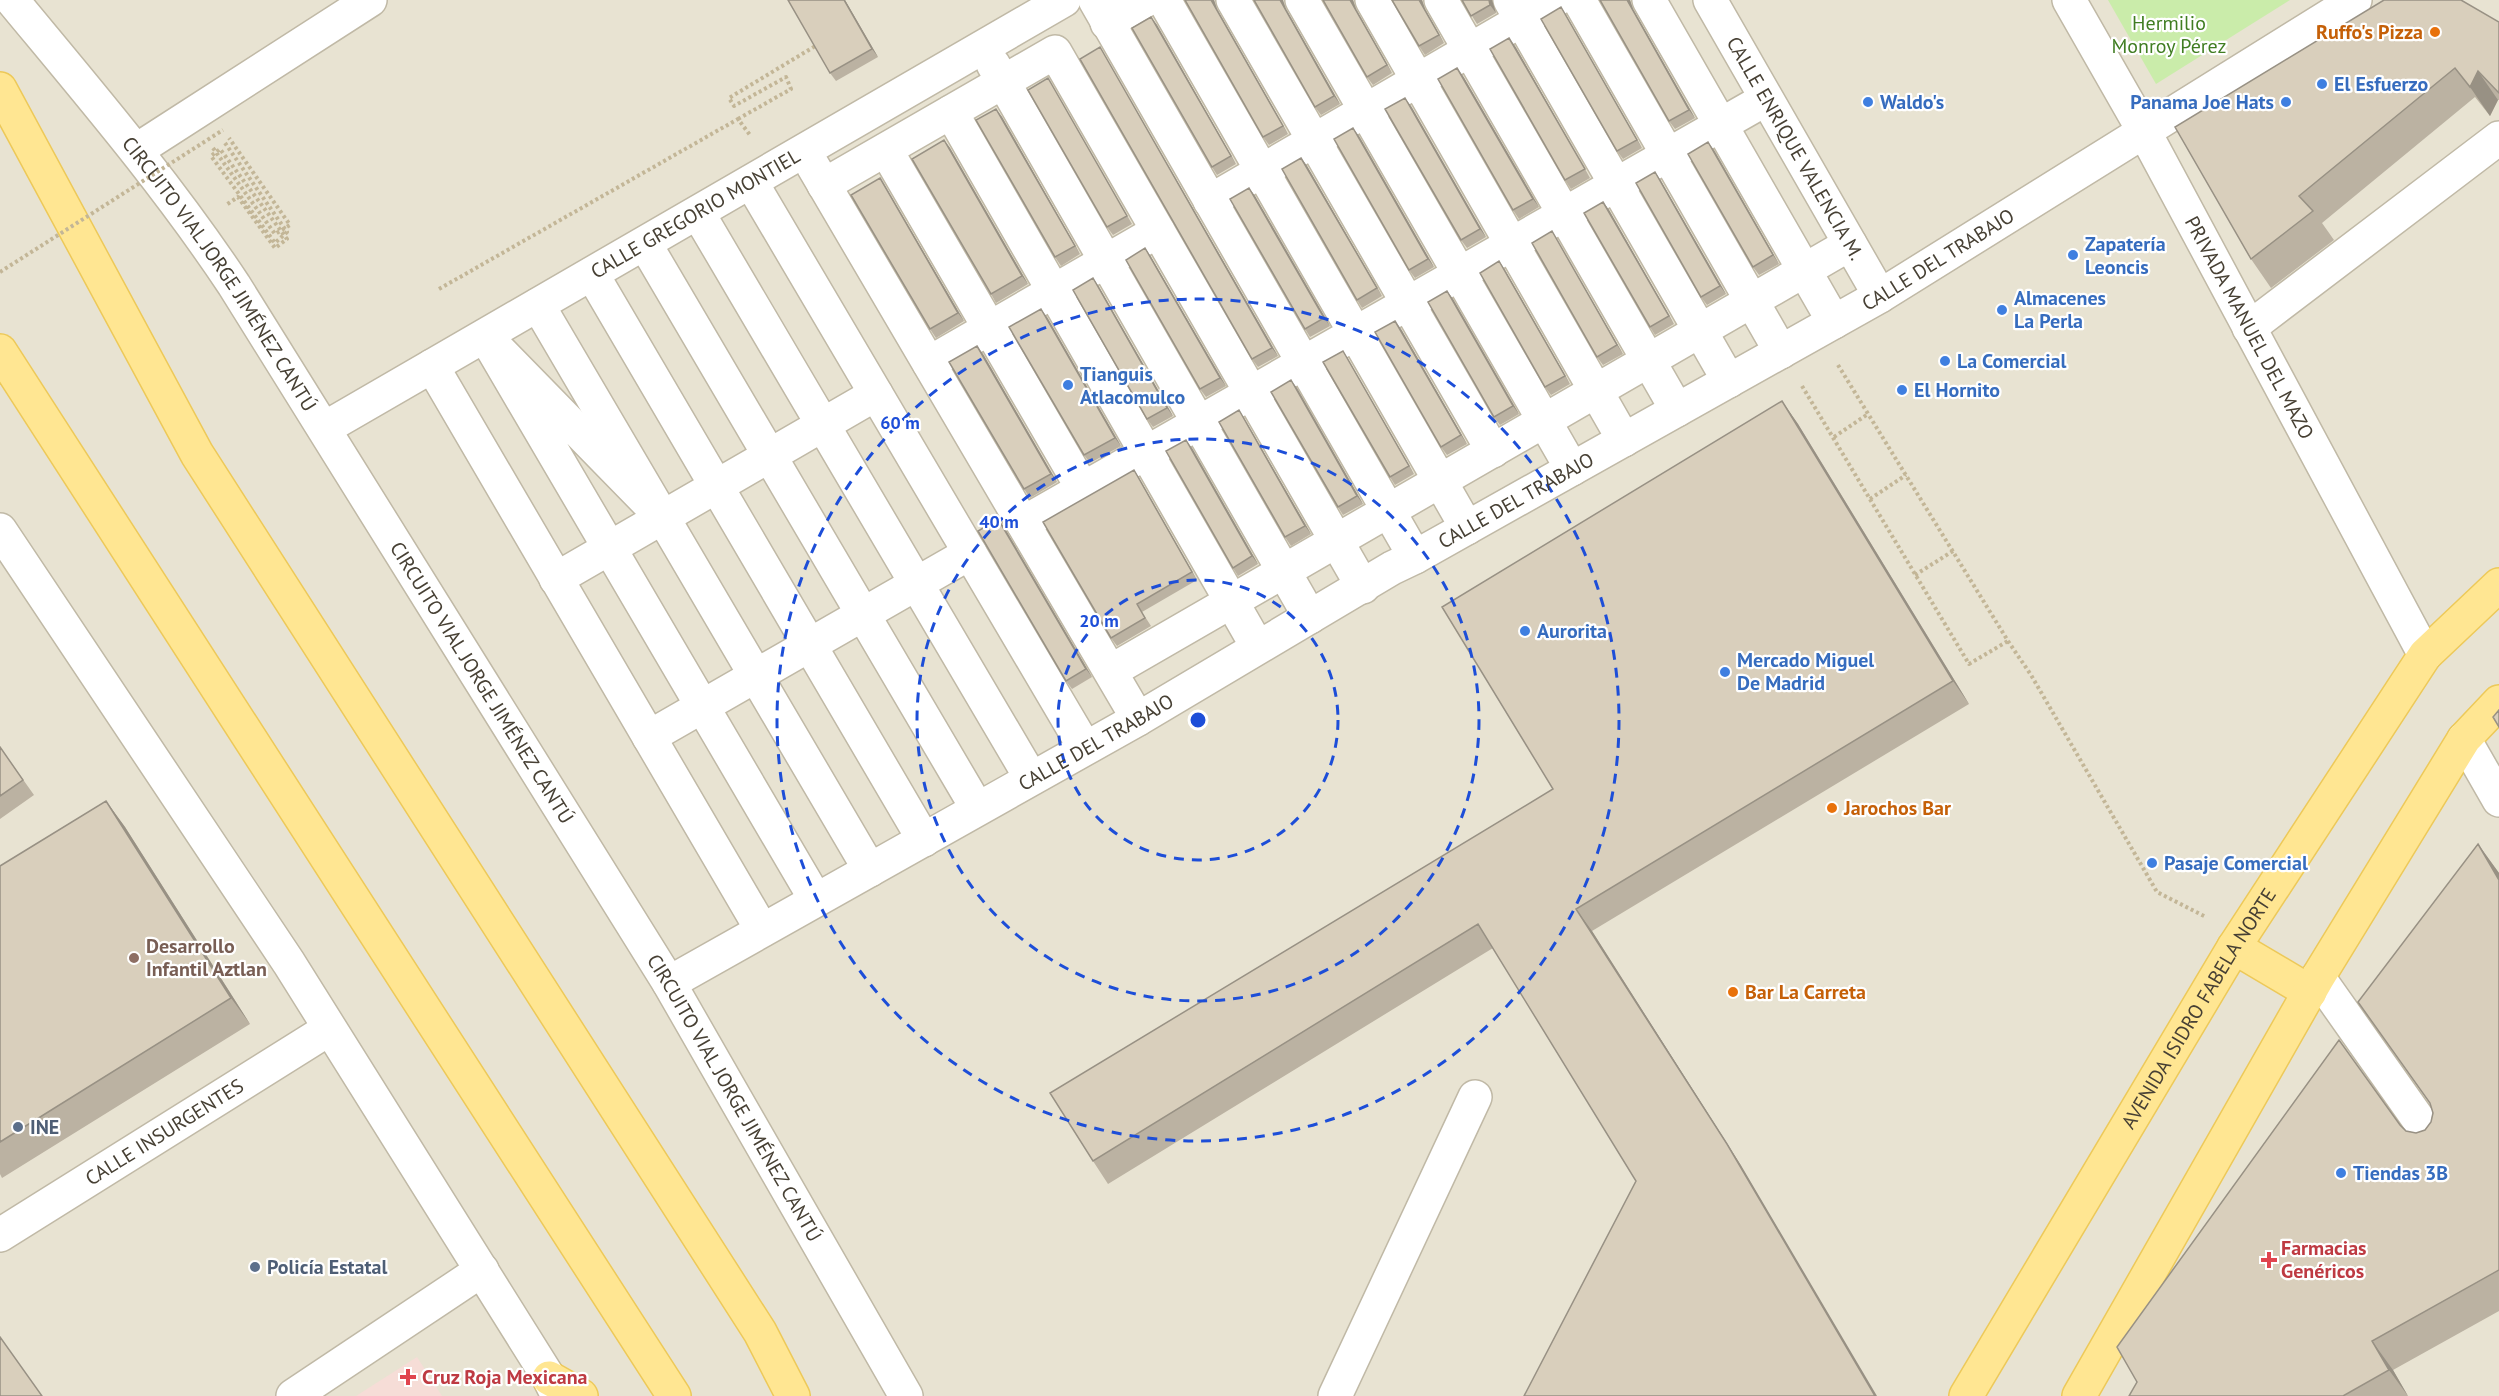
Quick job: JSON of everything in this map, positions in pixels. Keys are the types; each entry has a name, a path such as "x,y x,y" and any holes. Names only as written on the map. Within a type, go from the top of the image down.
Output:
{"main road":[{"path":"0,89 197,454 760,1332 793,1396"},
{"path":"0,351 674,1396"},
{"name":"AVENIDA ISIDRO FABELA NORTE","path":"1965,1396 2238,941 2425,655 2499,585"},
{"path":"2079,1396 2314,984 2464,739 2499,702"},
{"path":"2238,941 2314,984"},
{"path":"553,1387 581,1396"}],"street":[{"name":"CIRCUITO VIAL JORGE JIMÉNEZ CANTÚ","path":"12,0 137,150 195,225 325,428 669,983 906,1396"},
{"path":"137,150 370,0"},
{"name":"CALLE GREGORIO MONTIEL","path":"325,428 1064,0"},
{"path":"1146,0 1101,11 1415,557"},
{"path":"1164,0 1467,528"},
{"path":"1233,0 1492,451"},
{"path":"1302,0 1572,469"},
{"path":"1372,0 1624,440"},
{"path":"1441,0 1677,410"},
{"path":"1210,201 1470,51 1516,10 1556,0"},
{"path":"1579,0 1781,352"},
{"path":"1649,0 1805,271 1826,327"},
{"name":"CALLE ENRIQUE VALENCIA M.","path":"1710,0 1880,296"},
{"name":"PRIVADA MANUEL DEL MAZO","path":"2070,0 2145,133 2425,655"},
{"name":"CALLE DEL TRABAJO","path":"669,983 762,930 813,895 870,870 924,840 1138,719 1257,646 1363,587 1392,568 1880,296 2145,133 2355,0"},
{"path":"1516,10 1729,381"},
{"path":"984,47 1310,616"},
{"path":"824,185 1055,52 1363,587"},
{"path":"1023,523 1767,99"},
{"path":"951,112 1257,646"},
{"path":"2249,328 2499,138"},
{"path":"886,150 1083,489"},
{"path":"805,152 1138,719"},
{"path":"760,177 876,394 1085,748"},
{"path":"698,213 1031,778"},
{"path":"929,363 1158,231"},
{"path":"645,244 977,808"},
{"path":"1111,671 1850,244"},
{"path":"591,274 924,840"},
{"path":"538,305 870,870"},
{"path":"485,336 663,518"},
{"path":"485,336 813,895"},
{"path":"485,336 813,895"},
{"path":"432,366 762,930"},
{"path":"556,579 876,394"},
{"path":"0,531 290,963 553,1387"},
{"path":"649,737 970,553"},
{"path":"2464,739 2499,800"},
{"path":"2314,984 2435,1143"},
{"name":"CALLE INSURGENTES","path":"0,1235 329,1029"},
{"path":"1335,1396 1475,1097"},
{"path":"293,1396 482,1270"}],"path":[{"path":"439,289 791,89 786,77 734,106 729,98 818,44"},
{"path":"738,118 760,177"},
{"path":"0,272 223,130 290,225 282,230 275,234 219,157 213,147 223,141 255,187 281,223 287,232 281,237 275,243 211,156 220,149 280,230 287,239"},
{"path":"1826,327 1868,414 2031,675 2157,892 2238,941"},
{"path":"1781,352 1969,664 2008,641"},
{"path":"1833,437 1868,414"},
{"path":"1870,499 1906,475"},
{"path":"1915,575 1953,551"}],"shaded area":[{"path":"0,0 2499,0 2499,1396 0,1396"},
{"name":"Cruz Roja Mexicana","path":"417,1357 442,1396 356,1396"}],"green space":[{"name":"Hermilio Monroy Pérez","path":"2108,0 2290,0 2156,84"}],"building":[{"path":"788,0 844,0 872,49 830,73"},
{"path":"1185,0 1211,0 1283,126 1263,137"},
{"path":"1254,0 1280,0 1334,96 1315,107"},
{"path":"1323,0 1350,0 1387,65 1367,77"},
{"path":"1392,0 1419,0 1439,35 1419,46"},
{"path":"1462,0 1489,0 1490,5 1471,16"},
{"path":"1600,0 1627,0 1689,110 1669,121"},
{"path":"2384,0 2461,0 2499,22 2499,93 2478,71 2470,87 2455,68 2299,196 2313,211 2251,259 2175,127"},
{"path":"1561,7 1637,140 1617,151 1541,19"},
{"path":"1151,17 1231,156 1212,167 1132,28"},
{"path":"1509,38 1585,169 1565,180 1490,49"},
{"path":"1100,47 1272,348 1252,359 1080,59"},
{"path":"1457,68 1533,199 1513,210 1438,79"},
{"path":"1048,78 1127,216 1107,227 1028,90"},
{"path":"1405,98 1480,229 1461,240 1385,109"},
{"path":"996,109 1075,246 1055,257 976,120"},
{"path":"1353,128 1428,259 1409,270 1334,139"},
{"path":"944,140 1022,276 991,294 912,159"},
{"path":"1708,142 1773,255 1753,267 1688,154"},
{"path":"1301,158 1377,288 1357,300 1282,169"},
{"path":"1655,172 1720,286 1701,297 1636,183"},
{"path":"880,178 958,313 930,329 851,195"},
{"path":"1249,188 1324,318 1305,329 1230,199"},
{"path":"1603,202 1669,316 1650,327 1584,213"},
{"path":"1552,231 1617,345 1597,357 1532,243"},
{"path":"1145,248 1220,378 1200,389 1126,260"},
{"path":"1499,261 1565,376 1545,387 1480,273"},
{"path":"1093,278 1167,408 1147,419 1073,290"},
{"path":"1447,291 1513,406 1494,417 1428,302"},
{"path":"1041,309 1115,438 1084,455 1009,327"},
{"path":"1395,321 1461,435 1441,447 1375,332"},
{"path":"977,346 1051,474 1024,489 949,362"},
{"path":"1343,351 1409,466 1390,477 1323,362"},
{"path":"1291,380 1357,496 1338,507 1271,392"},
{"path":"1782,401 1953,681 1576,909 1727,1144 1875,1396 1524,1396 1636,1181 1478,924 1093,1161 1050,1093 1553,789 1442,607"},
{"path":"1239,410 1305,526 1285,537 1219,422"},
{"path":"1186,440 1252,556 1233,568 1166,451"},
{"path":"1134,470 1192,572 1137,604 1145,618 1111,638 1043,522"},
{"path":"998,519 1086,669 1066,681 978,531"},
{"path":"2499,710 2499,727 2493,717"},
{"path":"0,747 23,780 0,796"},
{"path":"106,801 231,998 0,1142 0,866"},
{"path":"2478,844 2499,880 2499,1270 2372,1341 2389,1370 2343,1396 2129,1396 2137,1382 2117,1347 2339,1040 2406,1131 2416,1133 2425,1130 2431,1122 2433,1113 2430,1103 2358,1002"},
{"path":"0,1337 42,1396 0,1396"}],"place":[{"name":"Ruffo's Pizza","path":"2435,32"},
{"name":"El Esfuerzo","path":"2322,84"},
{"name":"Waldo's","path":"1868,102"},
{"name":"Panama Joe Hats","path":"2286,102"},
{"name":"Zapatería Leoncis","path":"2073,255"},
{"name":"Almacenes La Perla","path":"2002,310"},
{"name":"La Comercial","path":"1945,361"},
{"name":"Tianguis Atlacomulco","path":"1068,385"},
{"name":"El Hornito","path":"1902,390"},
{"name":"Aurorita","path":"1525,631"},
{"name":"Mercado Miguel De Madrid","path":"1725,672"},
{"name":"Jarochos Bar","path":"1832,808"},
{"name":"Pasaje Comercial","path":"2152,863"},
{"name":"Desarrollo Infantil Aztlan","path":"134,958"},
{"name":"Bar La Carreta","path":"1733,992"},
{"name":"INE","path":"18,1127"},
{"name":"Tiendas 3B","path":"2341,1173"},
{"name":"Farmacias Genéricos","path":"2269,1260"},
{"name":"Policía Estatal","path":"255,1267"},
{"name":"Cruz Roja Mexicana","path":"408,1377"}]}
